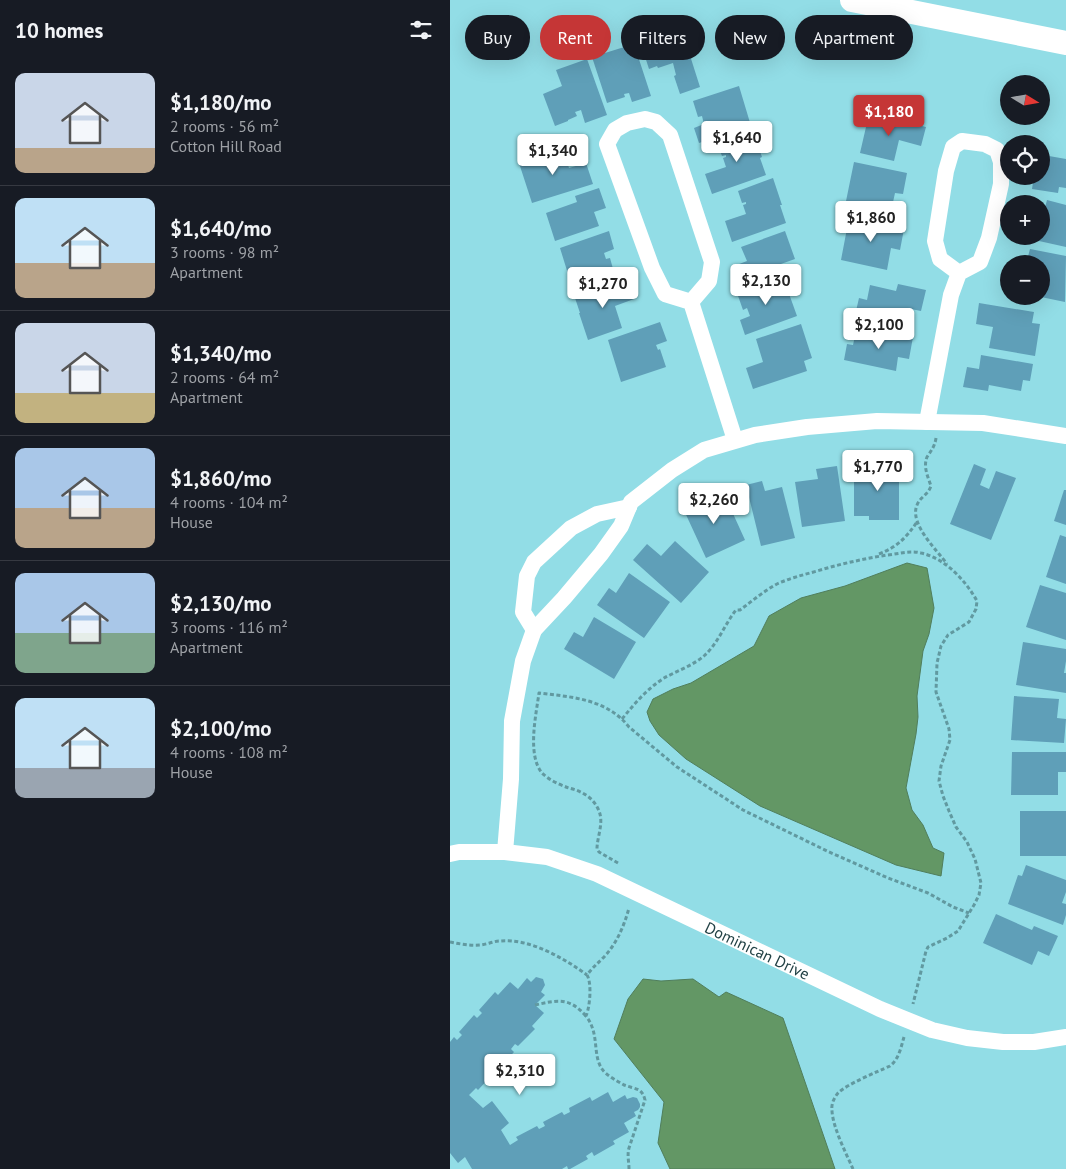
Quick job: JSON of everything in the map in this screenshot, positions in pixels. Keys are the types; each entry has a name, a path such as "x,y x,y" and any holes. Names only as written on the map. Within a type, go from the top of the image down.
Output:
{"street":[{"path":"852,0 1066,43"},
{"path":"645,118 656,122 670,135 712,262 709,281 691,302 665,294 652,268 614,166 608,144 615,130 628,123 645,118"},
{"path":"927,422 951,294 959,272 980,262 990,238 1001,184 1002,162 997,150 985,144 962,141 953,147 946,171 935,241 940,259 959,272"},
{"path":"691,302 735,440"},
{"path":"505,852 512,721 522,661 534,630 601,554 621,526 630,502 665,476 704,450 754,434 807,427 877,421 984,423 1066,436"},
{"path":"534,630 523,612 527,576 534,562 571,528 597,514 629,507"},
{"name":"Dominican Drive","path":"450,854 459,852 505,852 547,857 597,874 880,1009 932,1030 966,1038 1003,1042 1034,1042 1066,1037"}],"path":[{"path":"911,1011 928,947 947,938 958,930 979,894 981,883 975,859 949,811 939,781 941,766 950,740 949,729 936,692 937,663 941,646 948,635 968,622 976,609 978,601 925,537 917,522 916,506 927,495 931,486 925,463 935,446 937,435"},
{"path":"874,556 894,547 903,540 917,522"},
{"path":"622,719 647,690 705,655 736,610 740,610 763,592 792,578 874,556 913,552 933,556 950,567"},
{"path":"626,868 597,849 601,825 600,812 594,803 587,795 562,786 543,774 537,764 534,746 540,693 584,699 600,706 622,719 677,767 742,810 827,851 969,913"},
{"path":"587,975 611,949 622,928 630,905"},
{"path":"450,942 470,946 500,941 513,941 549,952 568,962 587,975 590,982 589,1010 586,1016"},
{"path":"536,1005 560,1000 575,1006 591,1022 602,1068 607,1074 622,1084 639,1090 643,1094 645,1100 627,1154 629,1169"},
{"path":"853,1169 834,1121 833,1100 846,1087 890,1066 898,1055 906,1031"}],"shaded area":[{"path":"907,563 927,568 934,608 929,634 923,651 917,696 918,717 916,734 906,788 912,810 923,825 933,848 944,853 941,876 896,865 760,806 686,759 659,735 650,721 647,712 653,699 691,683 754,646 769,616 801,598 845,586"},
{"path":"643,979 661,981 693,979 719,997 726,992 783,1018 835,1169 670,1169 658,1143 664,1102 614,1039 628,999"}],"building":[{"path":"621,48 621,60 639,60 651,96 632,102 629,93 624,94 625,97 607,103 593,60 611,60 611,51"},
{"path":"587,60 607,115 585,123 581,110 575,112 577,116 555,126 543,94 562,86 556,70"},
{"path":"646,60 691,60 700,87 680,94 674,76 676,75 673,63 649,69"},
{"path":"739,86 751,126 699,143 694,128 704,124 702,116 698,117 693,101"},
{"path":"869,114 926,127 921,146 899,140 894,161 860,153"},
{"path":"753,131 766,175 712,194 705,174 726,167 723,158 726,155 722,156 717,143"},
{"path":"563,149 569,168 586,163 593,184 532,203 519,163"},
{"path":"1050,156 1066,159 1066,188 1059,187 1058,193 1032,189 1033,185 1050,185"},
{"path":"854,162 907,173 903,194 895,193 890,216 845,206"},
{"path":"773,178 786,223 732,242 725,221 746,214 743,205 746,202 742,203 738,191"},
{"path":"599,188 606,208 594,212 599,226 555,241 546,213 577,202 575,196"},
{"path":"1050,201 1066,205 1066,247 1050,243"},
{"path":"849,218 904,229 900,250 891,248 887,270 841,260"},
{"path":"609,231 614,249 604,253 606,259 610,258 615,276 573,290 560,248"},
{"path":"785,231 795,259 764,270 766,277 742,285 734,266 747,261 741,247"},
{"path":"1030,249 1066,256 1065,302 1050,299 1050,255 1028,255"},
{"path":"783,277 797,316 745,335 740,320 750,316 747,308 743,310 737,293"},
{"path":"627,280 634,299 615,306 622,328 588,340 575,298"},
{"path":"898,284 926,290 921,311 911,309 908,322 856,311 859,298 867,300 870,285 896,291"},
{"path":"979,303 1034,312 1032,323 1040,324 1035,356 989,348 993,327 976,324"},
{"path":"660,322 667,341 656,345 658,350 660,349 666,367 621,382 608,340"},
{"path":"801,324 812,358 804,361 807,371 753,389 746,368 763,362 756,339"},
{"path":"856,331 887,337 888,332 913,337 909,359 898,357 896,371 844,360 847,344 853,345"},
{"path":"981,355 1033,364 1030,381 1023,380 1021,391 989,385 988,391 963,387 967,367 979,369"},
{"path":"878,461 899,461 899,520 869,520 869,516 854,516 854,472 877,472"},
{"path":"974,464 986,469 980,485 989,489 996,471 1016,478 991,540 950,524"},
{"path":"837,466 845,521 802,527 795,482 818,479 816,469"},
{"path":"762,481 765,491 782,487 795,538 761,546 746,485"},
{"path":"1064,490 1066,490 1066,525 1054,521"},
{"path":"725,496 745,540 706,558 682,506 700,498 703,506"},
{"path":"1060,535 1066,537 1066,584 1046,577"},
{"path":"675,541 709,572 681,603 633,560 647,544 661,556"},
{"path":"629,573 670,602 644,638 597,605 609,588 616,593"},
{"path":"1040,585 1066,593 1066,640 1026,627"},
{"path":"594,617 636,642 614,679 564,649 574,632 583,637"},
{"path":"1023,642 1066,649 1064,673 1066,673 1066,693 1016,685"},
{"path":"1014,696 1059,699 1057,718 1066,719 1064,743 1011,740"},
{"path":"1012,752 1066,752 1066,772 1058,772 1058,795 1011,795"},
{"path":"1020,811 1066,811 1066,856 1020,856"},
{"path":"1026,865 1066,880 1066,892 1062,903 1066,904 1066,915 1063,925 1008,904 1018,875 1022,876"},
{"path":"996,914 1032,930 1034,926 1058,936 1049,956 1038,951 1032,965 983,943"},
{"path":"536,977 543,979 545,985 541,992 545,995 535,1005 544,1013 532,1026 535,1029 518,1046 515,1044 511,1049 514,1052 499,1068 496,1065 491,1071 494,1073 478,1090 476,1088 469,1095 483,1108 492,1101 509,1123 501,1130 510,1145 518,1140 516,1137 537,1126 539,1129 545,1126 543,1122 562,1112 564,1115 570,1112 569,1108 590,1097 592,1101 608,1092 613,1102 625,1095 627,1099 637,1098 640,1107 634,1112 636,1116 624,1123 629,1132 613,1141 615,1144 594,1156 592,1152 586,1156 588,1159 570,1169 567,1166 562,1169 472,1169 465,1157 458,1163 450,1153 450,1042 454,1037 457,1040 462,1035 459,1032 474,1015 477,1018 482,1013 479,1010 495,992 498,995 510,982 518,989 527,978 531,982"}]}
